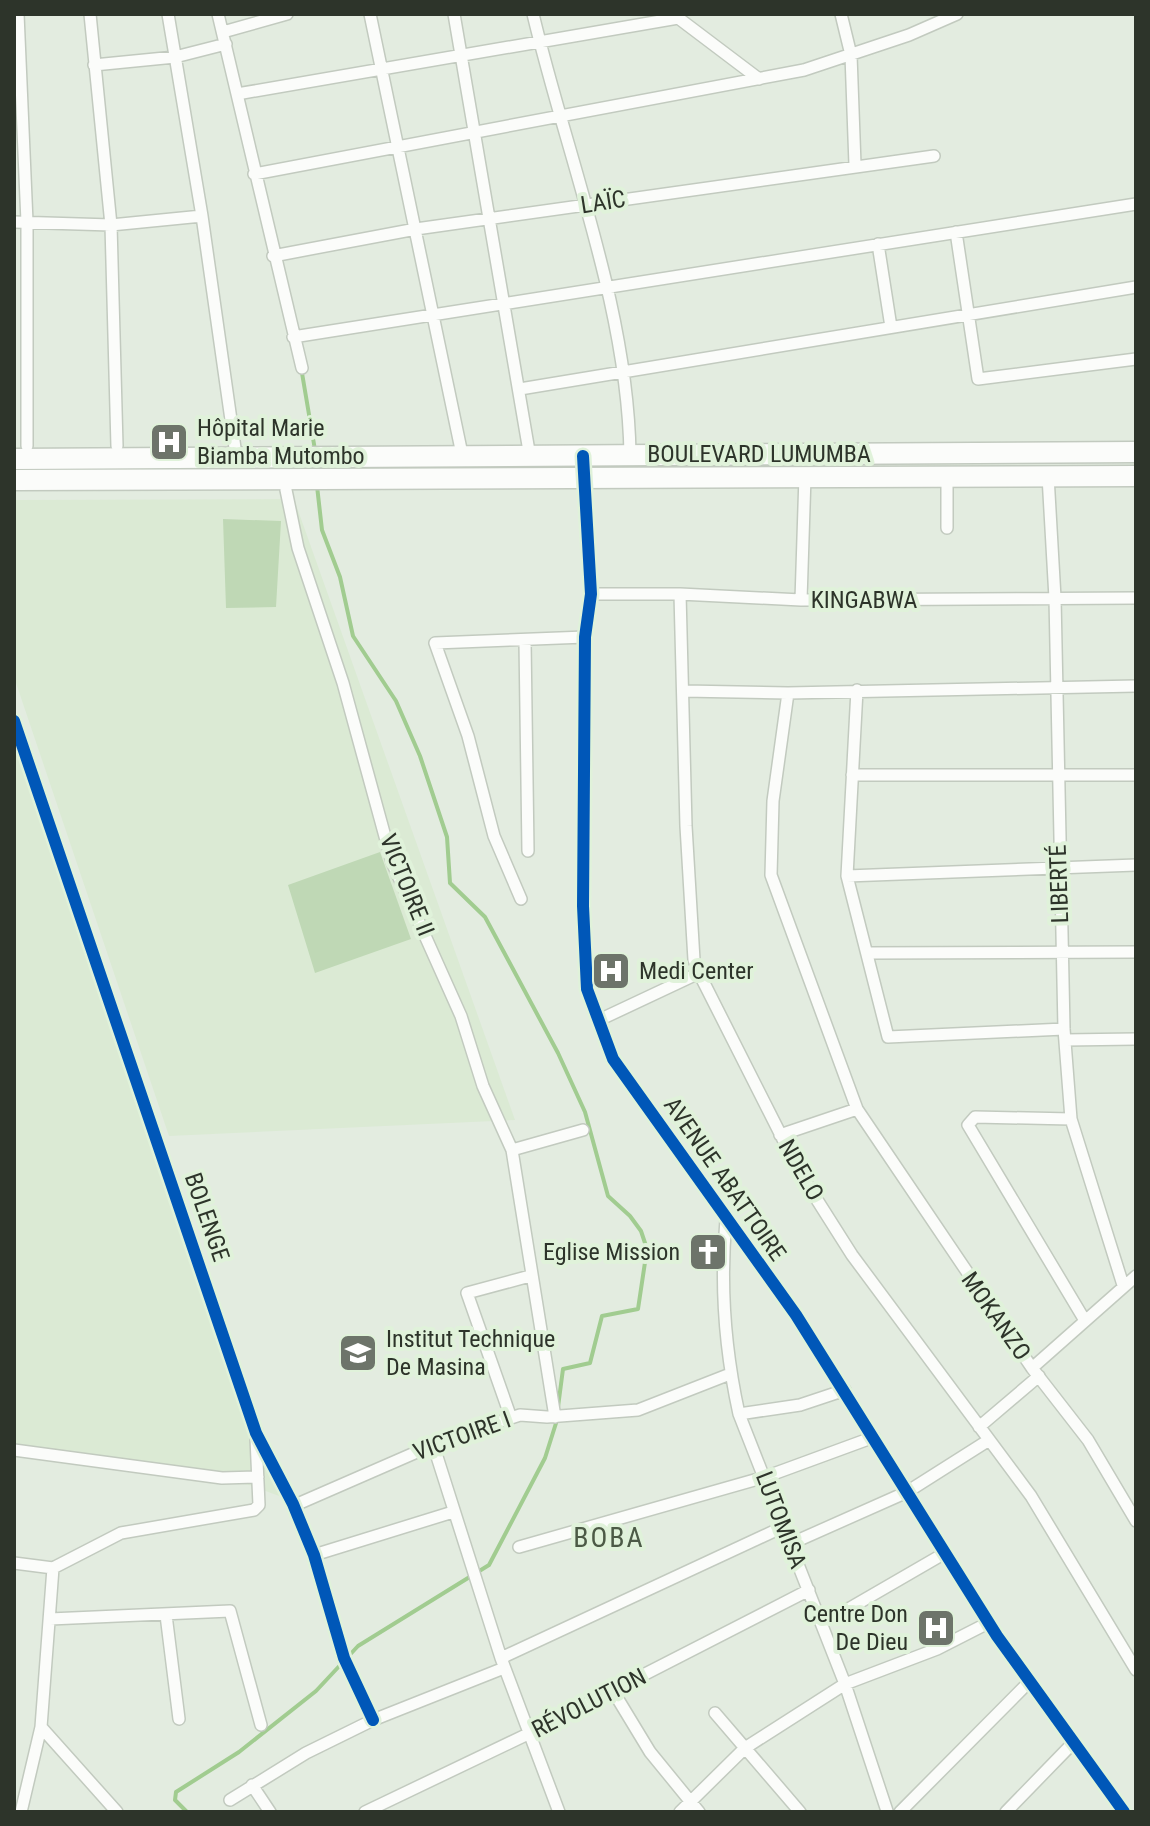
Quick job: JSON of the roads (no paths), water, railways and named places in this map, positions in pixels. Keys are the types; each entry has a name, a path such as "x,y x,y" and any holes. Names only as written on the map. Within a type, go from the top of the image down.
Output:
{"highway":[{"path":"18,450 117,446 235,448 326,465"},
{"path":"18,450 382,468"},
{"name":"BOULEVARD LUMUMBA","path":"382,468 463,459 530,457 1136,452"},
{"path":"14,489 309,489 326,465"},
{"path":"14,480 326,465 382,468"},
{"name":"BOULEVARD LUMUMBA","path":"382,468 584,479 1136,476"}],"street":[{"path":"18,14 18,450"},
{"path":"90,14 111,225 117,446"},
{"path":"168,14 202,216 235,448"},
{"path":"218,14 302,368"},
{"path":"94,65 175,57 287,14"},
{"path":"370,14 463,459"},
{"path":"454,14 530,457"},
{"path":"533,14 605,286 623,370 630,455"},
{"path":"841,14 851,55 855,165"},
{"path":"254,174 397,150 759,79 851,55 957,14"},
{"path":"237,94 540,43 676,16 759,79"},
{"name":"LAÏC","path":"273,256 416,229 934,156"},
{"path":"293,337 1136,204"},
{"path":"20,222 111,225 202,216"},
{"path":"956,232 978,379 1136,359"},
{"path":"878,244 891,327"},
{"path":"520,389 1136,287"},
{"name":"AVENUE ABATTOIRE","path":"583,456 591,594 585,637 583,906 587,989 615,1062 845,1390 988,1623 1119,1810"},
{"path":"801,600 805,476"},
{"path":"947,476 947,528"},
{"name":"LIBERTÉ","path":"1048,476 1055,598 1056,773 1064,1034 1071,1119 1123,1285"},
{"name":"VICTOIRE II","path":"286,490 295,539 343,683 392,862 461,1016 483,1086 512,1150 555,1417"},
{"name":"KINGABWA","path":"591,594 680,594 801,600 1136,598"},
{"name":"NDELO","path":"680,594 686,826 694,960 699,973 800,1173 852,1255 989,1440 1072,1561 1136,1670"},
{"path":"521,899 497,846 468,736 435,643 585,637"},
{"path":"525,641 528,851"},
{"path":"684,691 788,693 1136,686"},
{"path":"857,690 847,876 888,1037 1064,1034 1136,1039"},
{"name":"MOKANZO","path":"788,693 773,801 771,875 857,1109 1035,1372 1090,1443 1136,1521"},
{"name":"BOLENGE","path":"14,721 256,1433 314,1555 344,1658 373,1720"},
{"path":"852,775 1136,775"},
{"path":"847,876 1059,865 1136,865"},
{"path":"867,953 1136,952"},
{"path":"599,1020 699,973"},
{"path":"780,1135 857,1109"},
{"path":"1071,1119 975,1117 968,1125 1084,1319"},
{"path":"512,1150 583,1130"},
{"name":"LUTOMISA","path":"726,1220 722,1265 730,1374 739,1414 845,1684 887,1812"},
{"path":"511,1418 467,1293 530,1276"},
{"path":"979,1427 1084,1319 1136,1276"},
{"name":"VICTOIRE I","path":"293,1506 433,1444 520,1415 555,1417 638,1410 730,1374"},
{"path":"739,1414 800,1405 845,1390"},
{"path":"14,1563 53,1568 121,1533 254,1510 259,1505 256,1433"},
{"path":"519,1547 765,1477 874,1437"},
{"path":"790,1544 907,1492 989,1440"},
{"path":"433,1444 502,1663 559,1812"},
{"path":"14,1450 222,1478 258,1477"},
{"path":"314,1555 453,1512"},
{"path":"230,1800 306,1753 502,1663 785,1526"},
{"path":"821,1621 850,1608 945,1553"},
{"path":"25,1810 41,1727 53,1568"},
{"name":"RÉVOLUTION","path":"365,1812 381,1808 809,1590"},
{"path":"50,1619 230,1611 261,1725"},
{"path":"166,1615 179,1719"},
{"path":"680,1812 695,1807 745,1748 845,1684 937,1649 988,1623"},
{"path":"900,1812 1029,1682"},
{"path":"613,1691 650,1752 695,1807"},
{"path":"715,1713 800,1812"},
{"path":"41,1727 117,1812"},
{"path":"1006,1812 1073,1743"},
{"path":"252,1785 270,1812"}],"waterway":[{"path":"302,373 315,450"},
{"path":"317,486 322,530 340,577 353,636 396,701 420,756 447,837 450,883 485,917 558,1053 585,1112 608,1196 630,1216 641,1231 647,1249 638,1309 602,1316 590,1363 563,1369 558,1407"},
{"path":"187,1812 175,1800 176,1792 239,1752 316,1691 358,1646 489,1565 545,1458 557,1420"}],"place":[{"name":"Hôpital Marie Biamba Mutombo","path":"169,442"},
{"name":"Medi Center","path":"611,971"},
{"name":"Eglise Mission","path":"708,1252"},
{"name":"Institut Technique De Masina","path":"358,1353"},
{"name":"Centre Don De Dieu","path":"936,1628"}],"district":[{"name":"BOBA","path":"609,1537"}]}
